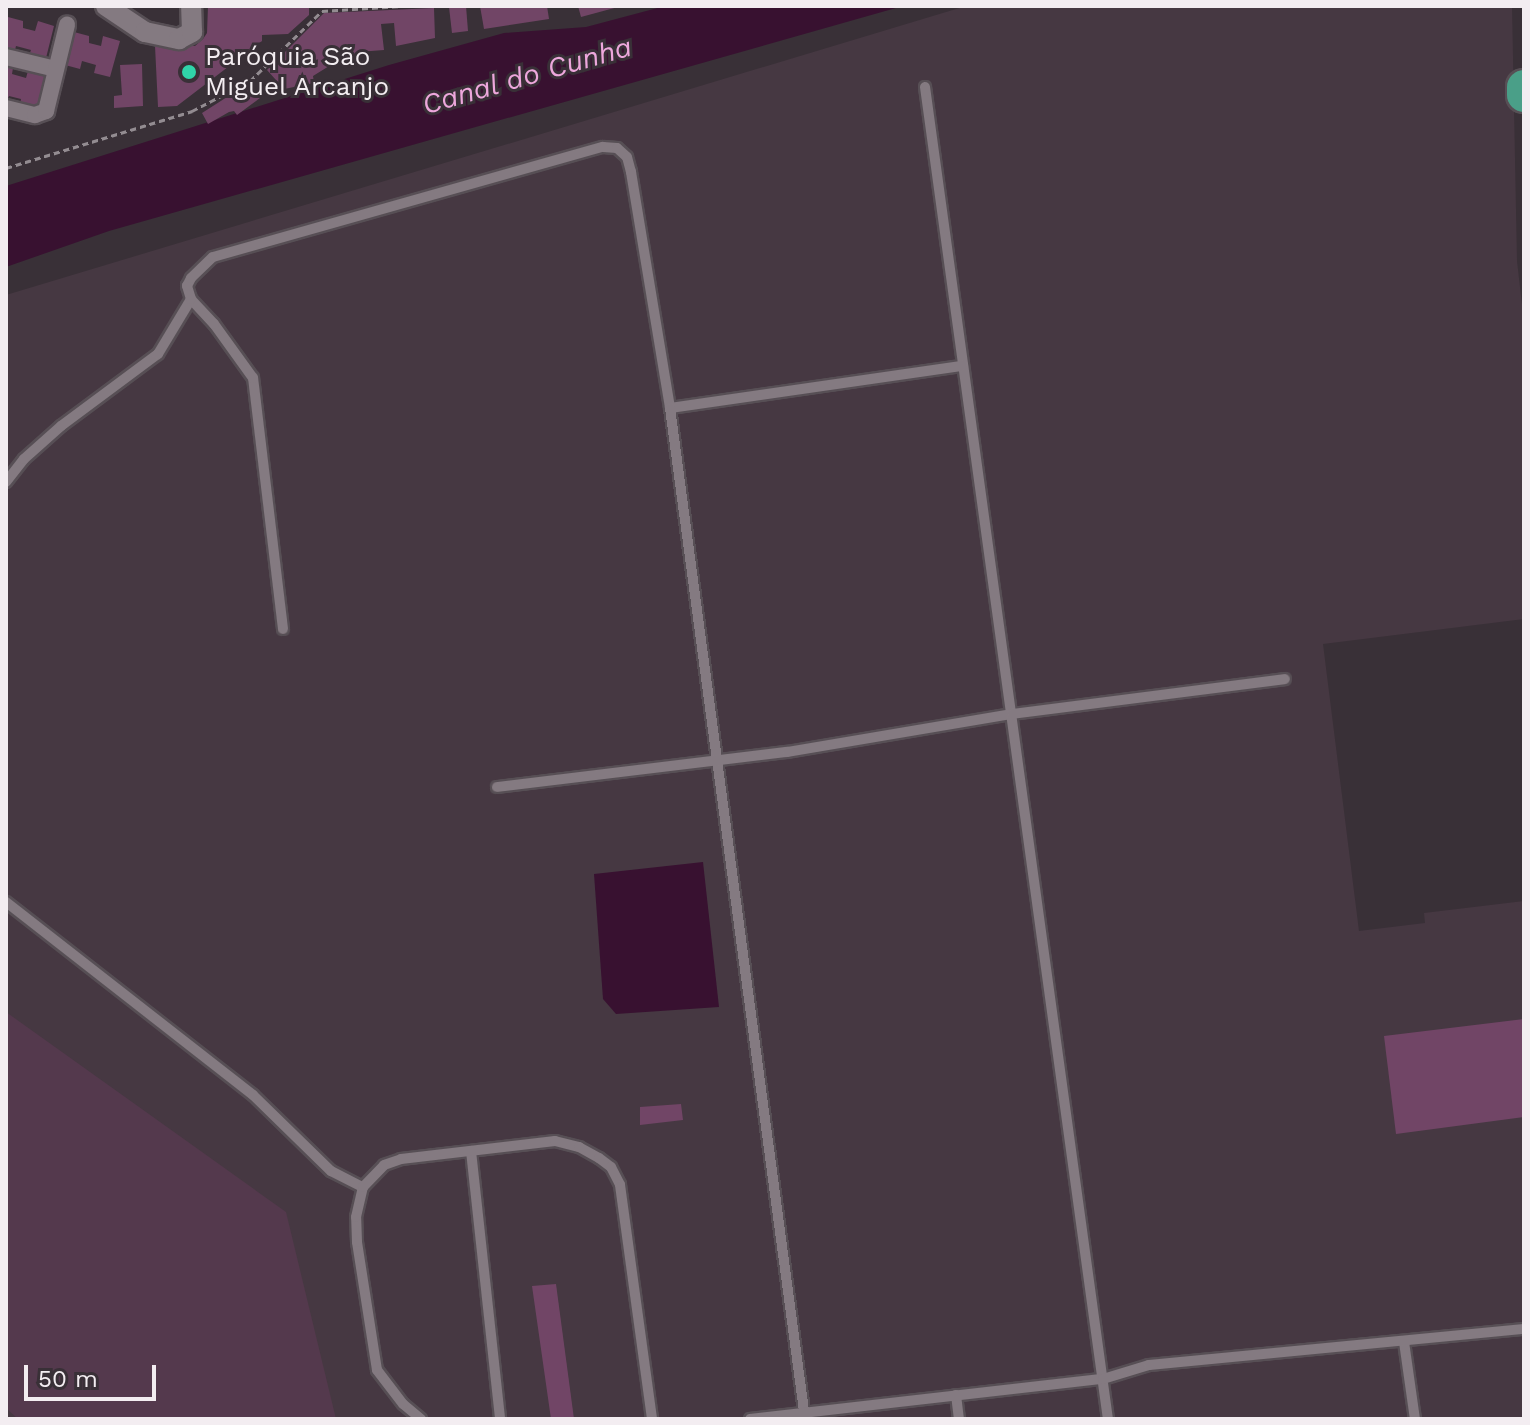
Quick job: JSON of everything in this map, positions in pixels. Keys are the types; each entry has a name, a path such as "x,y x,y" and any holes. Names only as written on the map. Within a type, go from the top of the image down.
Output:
{"highway":[{"path":"1524,87 1524,95"}],"street":[{"path":"106,6 145,32 179,39 192,32 191,6"},
{"path":"6,108 35,115 43,113 67,25"},
{"path":"6,57 56,69"}],"lane":[{"path":"925,87 1108,1419"},
{"path":"283,629 253,378 214,324 191,299 187,286 191,278 213,257 603,147 617,148 627,157 631,172 670,408 805,1416"},
{"path":"6,482 24,459 61,426 158,354 191,299"},
{"path":"670,408 963,366"},
{"path":"497,787 717,761 1012,714 1285,679"},
{"path":"6,902 253,1095 331,1171 363,1187"},
{"path":"421,1419 403,1404 377,1370 357,1242 356,1217 363,1187 384,1165 401,1159 555,1141 579,1147 611,1167 620,1185 652,1419"},
{"path":"471,1151 500,1419"},
{"path":"750,1419 805,1416 1103,1379 1149,1365 1524,1329"},
{"path":"1404,1342 1415,1419"},
{"path":"956,1395 959,1419"}],"path":[{"path":"6,168 192,111 250,81 322,11 402,6"}],"shaded area":[{"path":"966,6 1512,6 1517,261 1524,322 1524,619 1323,644 1359,931 1425,923 1424,913 1524,901 1524,1419 6,1419 6,295"},
{"path":"6,1012 286,1212 336,1419 18,1419 6,1408"}],"water":[{"name":"Canal do Cunha","path":"665,6 903,6 109,231 6,267 6,186 389,65 504,33 586,27"},
{"path":"703,862 719,1007 616,1014 603,999 594,874"}],"building":[{"name":"Paróquia São Miguel Arcanjo","path":"208,6 309,6 309,15 288,34 262,35 262,41 177,106 158,107 155,46 195,46 207,33"},
{"path":"466,6 468,31 452,33 449,7"},
{"path":"480,6 547,6 549,19 484,29"},
{"path":"578,6 618,6 618,7 581,17"},
{"path":"434,8 435,38 396,46 394,23 381,24 384,50 358,52 360,60 334,63 313,76 314,83 284,89 267,70 324,13"},
{"path":"8,17 23,21 23,28 35,31 38,21 54,26 45,62 28,58 31,50 16,46 14,54 6,52"},
{"path":"74,32 89,36 89,43 101,46 103,36 120,41 110,77 94,73 96,65 82,61 80,69 65,65"},
{"path":"142,64 143,106 114,108 114,96 122,95 120,65"},
{"path":"6,66 13,68 12,74 26,78 28,71 48,75 39,110 20,105 21,99 9,96 6,103"},
{"path":"249,83 260,98 237,115 234,111 229,112 208,124 202,113"},
{"path":"1524,1019 1524,1117 1396,1134 1384,1036"},
{"path":"681,1104 683,1120 640,1125 640,1107"},
{"path":"556,1284 574,1419 551,1419 532,1286"}],"place":[{"name":"Paróquia São Miguel Arcanjo","path":"189,72"}]}
